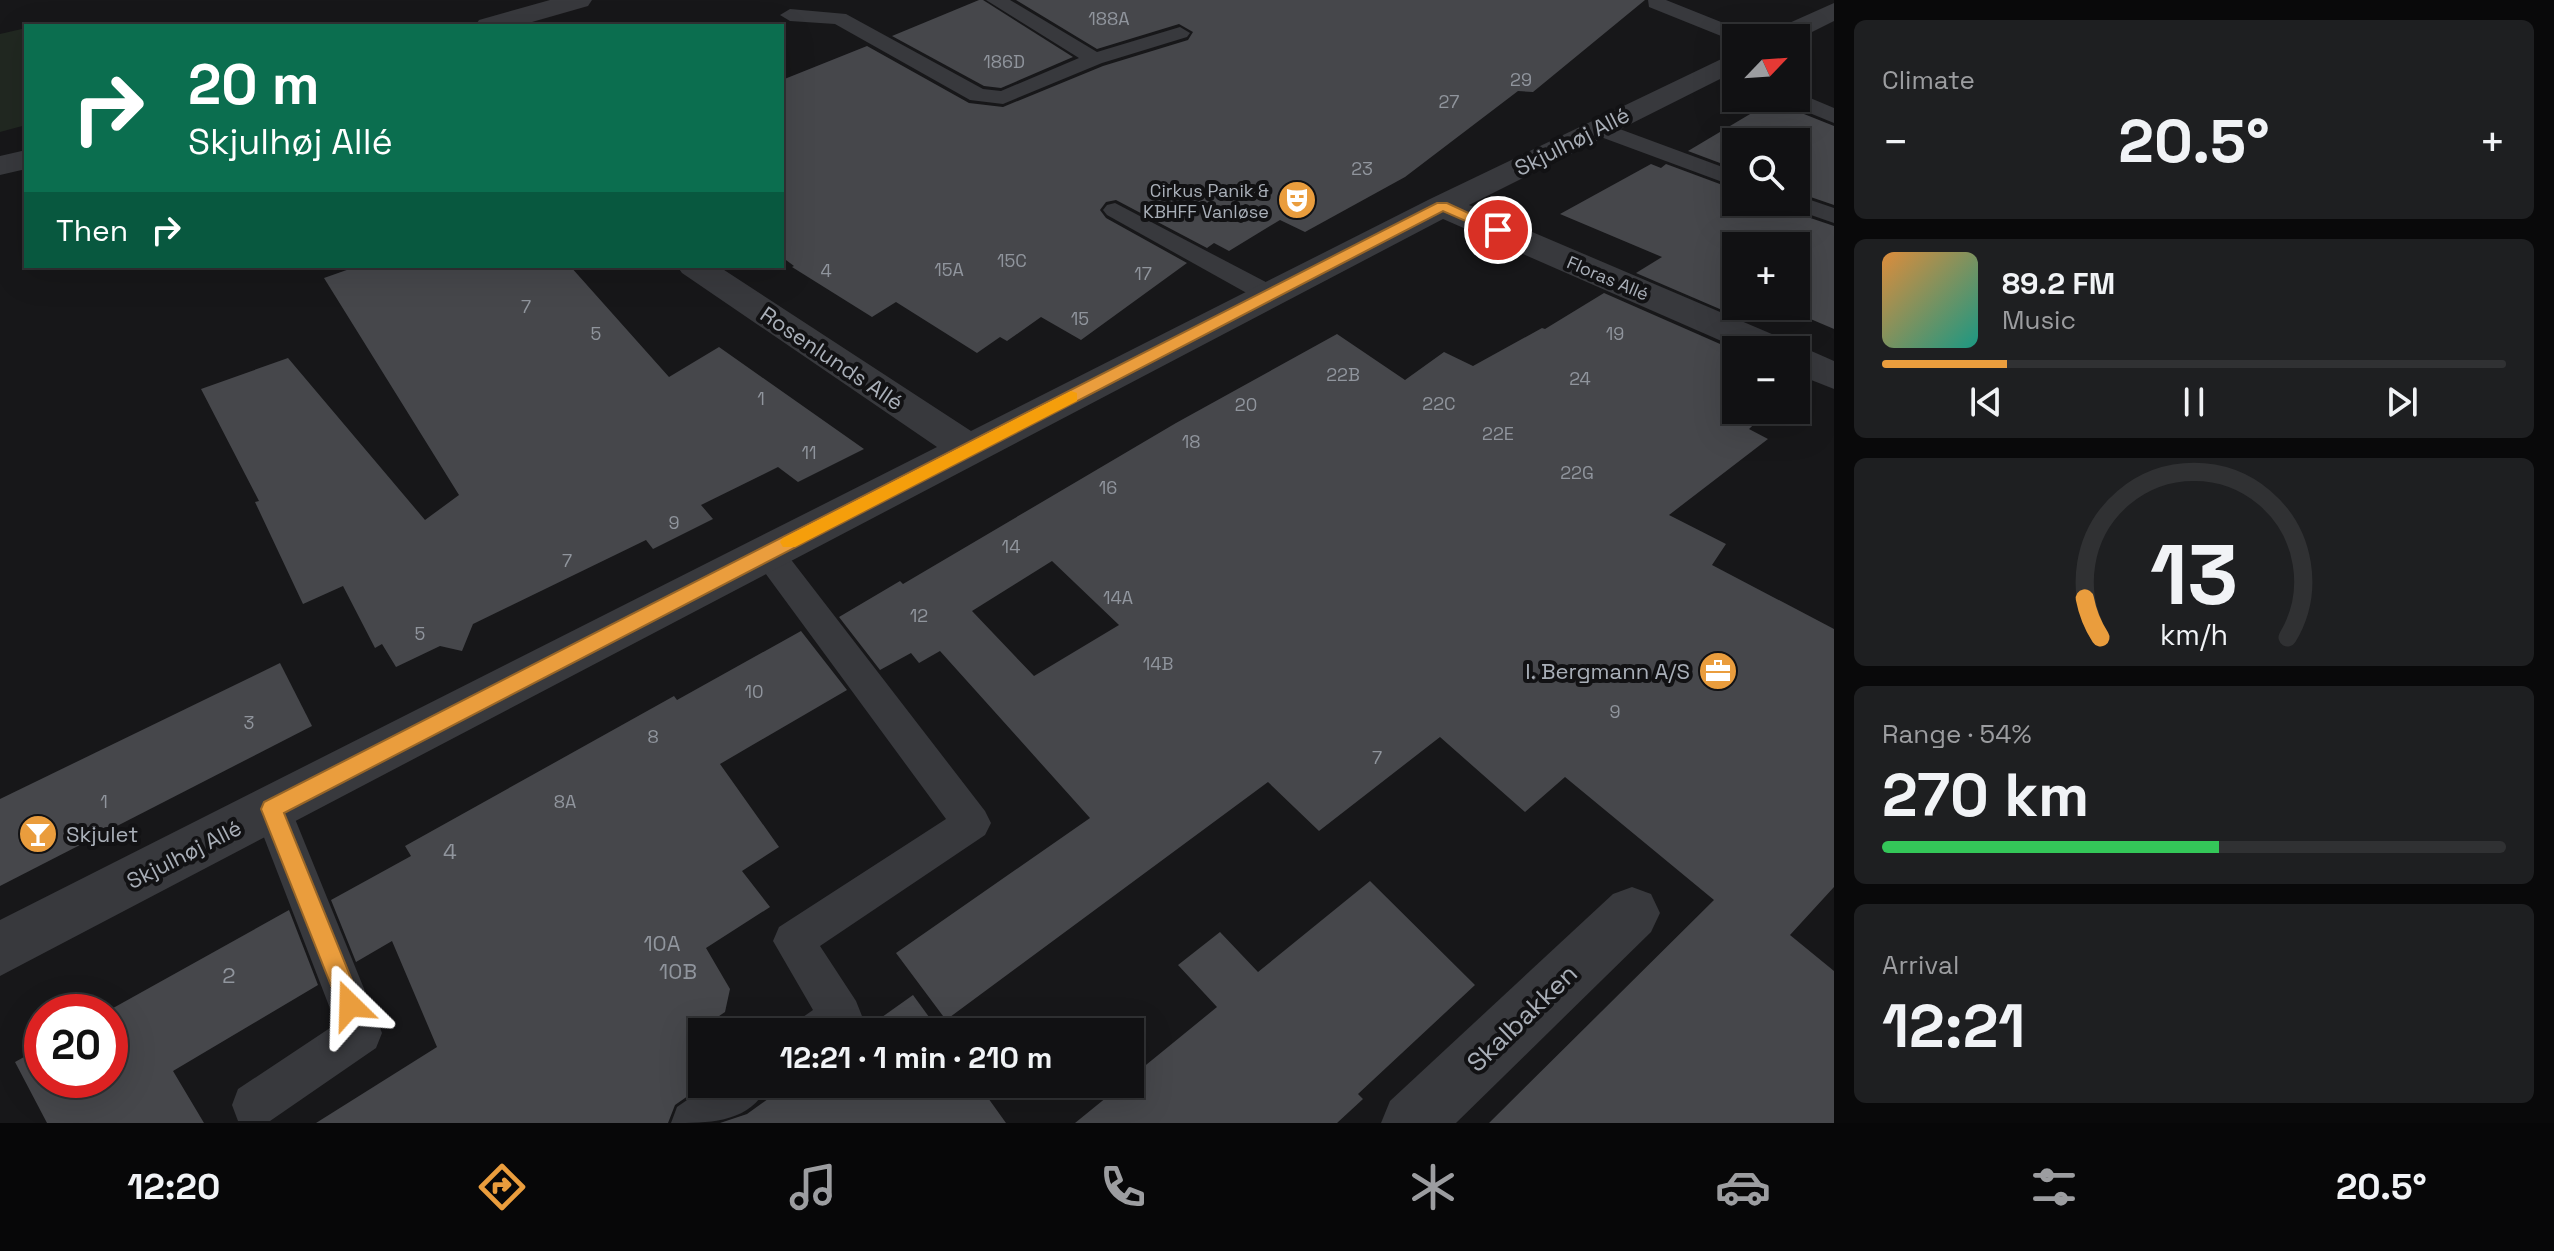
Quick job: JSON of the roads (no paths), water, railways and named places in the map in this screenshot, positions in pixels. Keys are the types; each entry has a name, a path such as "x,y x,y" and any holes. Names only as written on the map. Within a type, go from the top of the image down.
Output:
{"street":[{"path":"496,24 576,0"},
{"path":"1808,24 1834,11"},
{"name":"Skjulhøj Allé","path":"0,949 1442,206 1722,65"},
{"path":"0,166 24,160"},
{"name":"Floras Allé","path":"1442,206 1743,336"},
{"name":"Rosenlunds Allé","path":"697,268 969,449"},
{"path":"1810,365 1834,376"},
{"name":"Skalbakken","path":"1412,1123 1632,913"}],"lane":[{"path":"996,0 1095,59"},
{"path":"1656,3 1722,50"},
{"path":"790,15 839,18 978,95 1003,98 1095,59 1180,33"},
{"path":"1810,105 1834,116"},
{"path":"1598,128 1722,175"},
{"path":"1810,207 1834,216"},
{"path":"1115,210 1270,295"},
{"path":"768,553 972,823 793,941 841,1016 838,1018"},
{"path":"254,1105 361,1033 272,809"},
{"path":"693,1123 728,1098"}],"place":[{"name":"Cirkus Panik & KBHFF Vanløse","path":"1297,200"},
{"name":"I. Bergmann A/S","path":"1718,671"},
{"name":"Skjulet","path":"38,834"}]}
